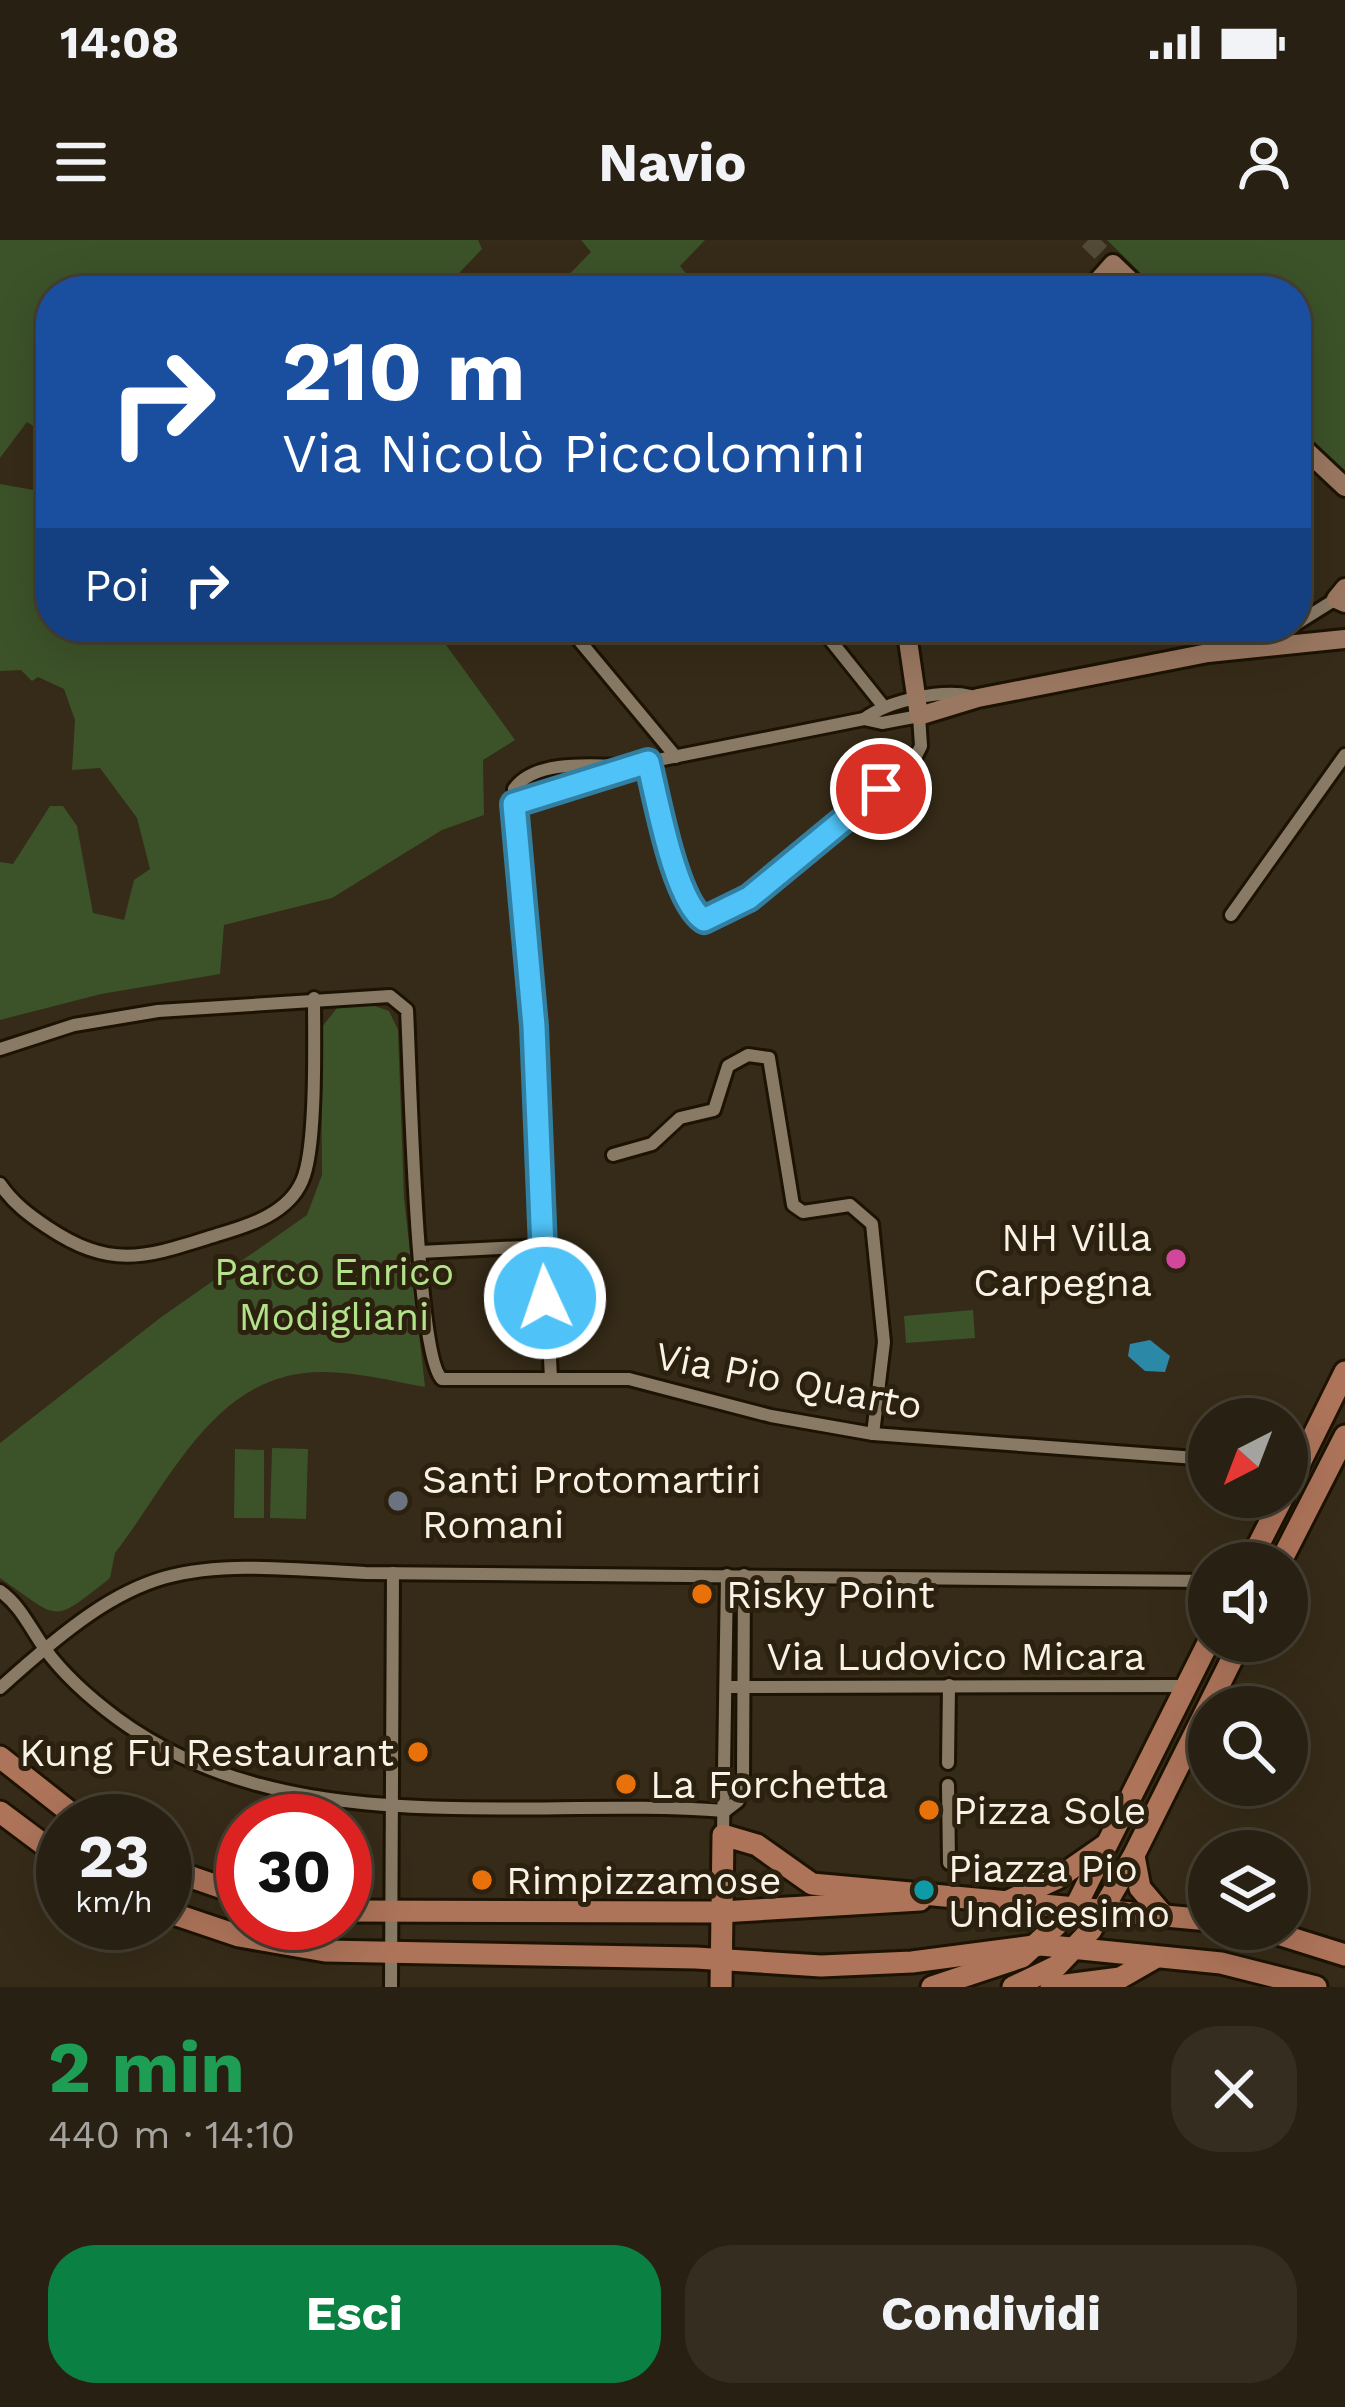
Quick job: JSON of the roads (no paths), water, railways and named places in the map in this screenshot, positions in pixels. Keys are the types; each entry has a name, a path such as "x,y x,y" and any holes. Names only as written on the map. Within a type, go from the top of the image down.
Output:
{"main road":[{"path":"1103,276 1113,265 1125,276"},
{"path":"1311,455 1345,487"},
{"path":"908,642 918,708 1244,647 1340,644"},
{"path":"1308,1440 1345,1372"},
{"path":"1292,1542 1339,1461 1345,1436"},
{"path":"932,1987 994,1969 1041,1945 1075,1908 1198,1662"},
{"path":"1013,1987 1049,1971 1076,1949 1103,1910 1230,1662"},
{"path":"0,1756 47,1794"},
{"path":"0,1812 36,1839"},
{"path":"721,1987 723,1835 757,1845 808,1883 1188,1918"},
{"path":"1004,1903 1070,1871 1109,1842"},
{"path":"1134,1856 1140,1888 1162,1915"},
{"path":"372,1912 721,1912 885,1905 934,1898"},
{"path":"192,1919 271,1943 391,1954 862,1965 1041,1945 1222,1963 1316,1987"},
{"path":"1308,1943 1345,1955"},
{"path":"1051,1987 1120,1978 1155,1958"}],"street":[{"path":"1311,615 1342,597"},
{"path":"580,642 676,757"},
{"path":"832,642 884,707"},
{"path":"1244,647 1256,642"},
{"path":"514,804 627,766 864,719 884,707 918,708"},
{"path":"864,719 882,723 918,708"},
{"path":"648,762 674,860 695,914 708,920 749,898 913,763 921,746 918,708"},
{"path":"1231,915 1345,755"},
{"path":"551,1379 534,1026 515,787 528,776 579,765 627,766"},
{"path":"0,1049 74,1025 138,1014 390,995 407,1010 420,1252 542,1246"},
{"path":"0,1184 16,1204 56,1233 83,1249 122,1258 156,1254 266,1218 297,1191 308,1164 314,998"},
{"path":"613,1156 652,1144 680,1118 714,1110 728,1066 748,1055 769,1058 793,1204 803,1212 850,1205 872,1224 884,1342 873,1434"},
{"name":"Via Pio Quarto","path":"420,1252 434,1370 442,1379 629,1379 873,1434 1188,1457"},
{"path":"0,1688 108,1598 180,1572 229,1566 393,1573 1188,1581"},
{"path":"391,1987 393,1573"},
{"path":"723,1835 727,1575"},
{"path":"0,1591 44,1648 118,1719 201,1766 311,1799 725,1811 735,1805 743,1789 743,1575"},
{"path":"948,1763 949,1685"},
{"name":"Via Ludovico Micara","path":"725,1687 1186,1686"},
{"path":"948,1785 950,1863"}],"water":[{"path":"1150,1340 1170,1356 1165,1372 1145,1371 1128,1356 1130,1344"}],"tunnel":[{"path":"1088,240 1113,264"}],"place":[{"name":"NH Villa Carpegna","path":"1176,1259"},
{"name":"Santi Protomartiri Romani","path":"398,1501"},
{"name":"Risky Point","path":"702,1594"},
{"name":"Kung Fu Restaurant","path":"418,1752"},
{"name":"La Forchetta","path":"626,1784"},
{"name":"Pizza Sole","path":"929,1810"},
{"name":"Rimpizzamose","path":"482,1880"},
{"name":"Piazza Pio Undicesimo","path":"924,1890"}],"park label":[{"name":"Parco Enrico Modigliani","path":"334,1294"}]}
